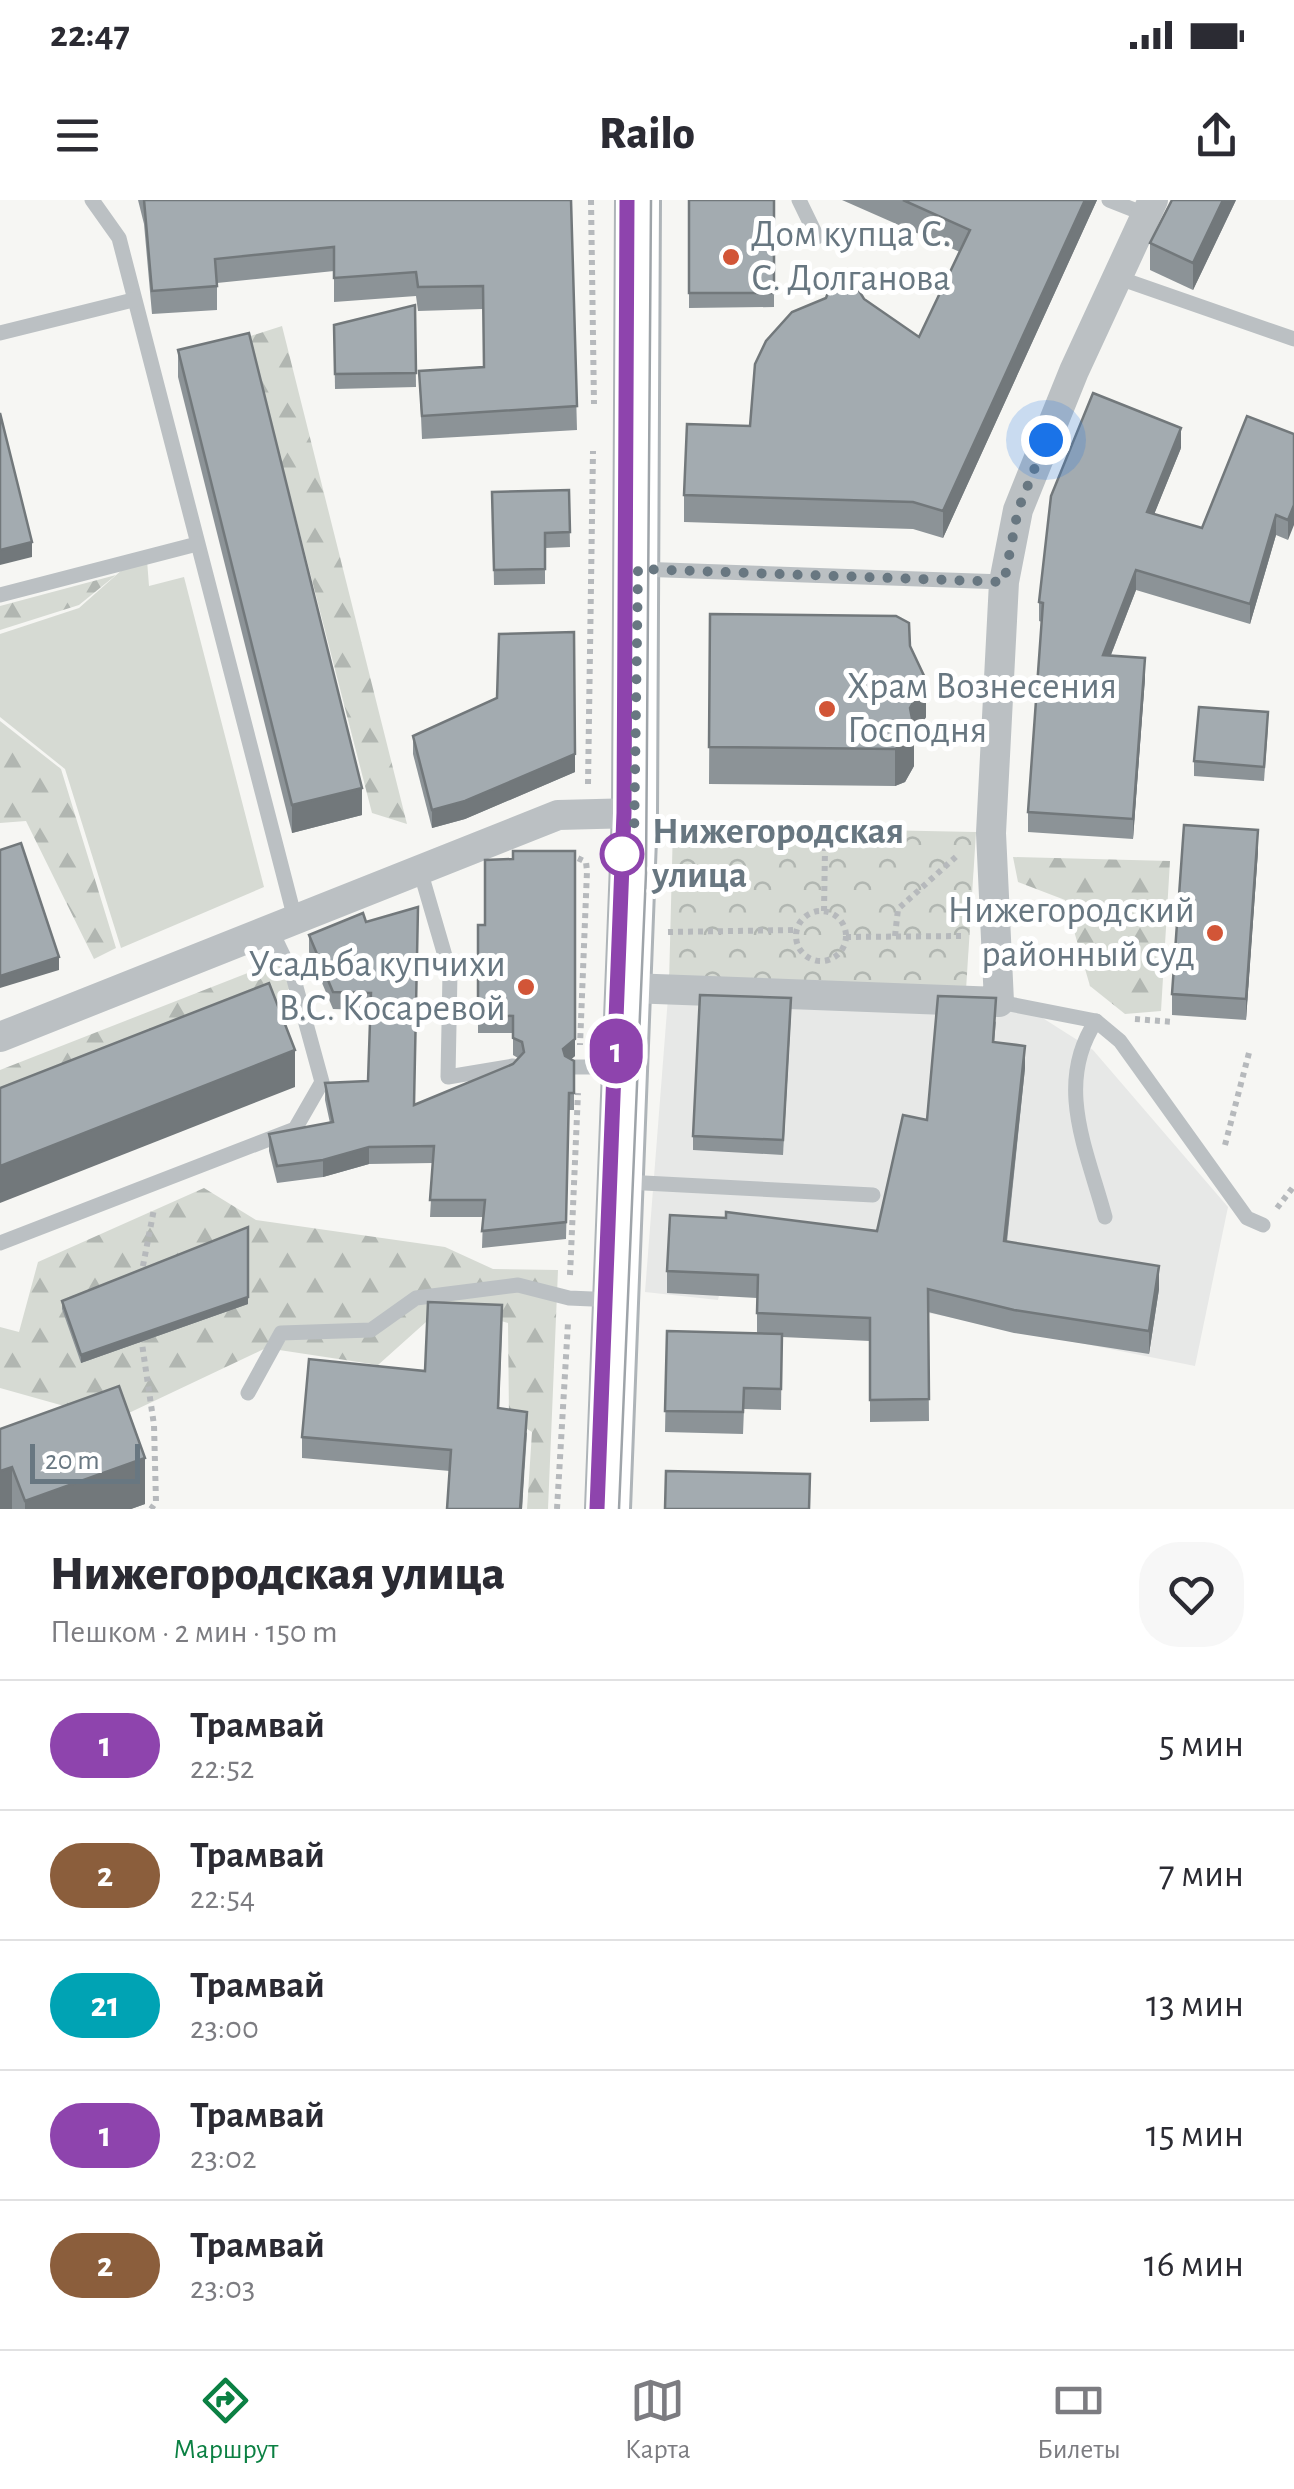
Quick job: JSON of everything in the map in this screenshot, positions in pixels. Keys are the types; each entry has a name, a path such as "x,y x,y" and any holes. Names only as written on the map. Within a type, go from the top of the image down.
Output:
{"street":[{"path":"608,1509 635,813 638,200"},
{"path":"629,988 999,1002 991,834 1004,582 1018,510 1116,278 1150,208"},
{"path":"0,1038 558,815 635,813"}],"lane":[{"path":"0,1243 295,1129 322,1082 293,976 197,544 119,238 92,200"},
{"path":"798,200 817,237"},
{"path":"1108,200 1150,208"},
{"path":"1116,278 1294,339"},
{"path":"0,333 133,300"},
{"path":"0,595 197,544"},
{"path":"638,569 1004,582"},
{"path":"420,870 450,973 448,1077 513,1066"},
{"path":"999,1002 1096,1021 1120,1041 1247,1218 1263,1225"},
{"path":"1096,1021 1082,1041 1072,1090 1105,1217"},
{"path":"577,1067 625,1067"},
{"path":"622,1182 873,1195"},
{"path":"248,1393 281,1333 371,1330 416,1298 518,1286 570,1298 617,1300"}],"path":[{"path":"591,200 594,421"},
{"path":"588,790 594,441"},
{"path":"895,936 898,909 967,847"},
{"path":"824,849 824,911"},
{"path":"557,1509 570,1298 586,862"},
{"path":"660,932 796,930 810,913 824,911 838,917 846,937"},
{"path":"796,930 802,954 817,961 834,958 846,937"},
{"path":"846,937 974,936"},
{"path":"1144,1018 1174,1022"},
{"path":"1217,1178 1250,1049"},
{"path":"139,1287 159,1181"},
{"path":"138,1322 154,1425 156,1502 151,1509"}],"shaded area":[{"path":"669,985 1008,996 1093,1050 1228,1207 1195,1366 934,1314 721,1287 718,1300 645,1292"}],"green space":[{"path":"282,326 407,824 372,813 255,359 238,340"},
{"path":"147,560 149,586 184,577 264,887 121,948 65,769 0,717 0,634 79,608 123,569"},
{"path":"116,575 79,605 0,630 0,606"},
{"path":"0,721 61,769 116,948 94,959 26,821 0,823"},
{"path":"673,826 976,832 966,990 669,983"},
{"path":"1013,857 1170,861 1161,1011 1125,1014 1090,986 1065,900 1018,882"},
{"path":"278,961 290,988 267,1009 0,1116 0,1070"},
{"path":"204,1188 256,1220 445,1247 493,1269 558,1270 548,1509 527,1509 532,1432 509,1418 508,1323 445,1305 378,1365 266,1348 114,1420 0,1388 0,1327 19,1332 38,1262"}],"building":[{"path":"144,200 571,200 577,406 422,416 419,371 484,367 483,286 418,287 416,272 334,278 334,247 215,259 217,286 152,291"},
{"name":"Дом купца С. С. Долганова","path":"689,200 774,200 774,293 689,293"},
{"path":"903,200 1085,200 943,511 913,502 684,495 687,424 750,426 755,364 766,341 792,312 826,298 831,284 843,279 855,284 864,299 919,337 970,230"},
{"path":"1172,200 1223,200 1193,263 1150,243"},
{"path":"415,305 416,373 335,374 334,325"},
{"path":"249,333 362,788 292,805 178,350"},
{"path":"1093,393 1181,428 1147,512 1202,528 1247,416 1294,434 1294,505 1288,520 1276,515 1250,604 1136,570 1103,655 1145,658 1133,819 1028,812 1043,603 1039,602 1051,496"},
{"path":"0,413 32,542 0,550"},
{"path":"569,490 570,532 545,533 545,569 494,570 492,492"},
{"path":"710,614 896,616 909,623 910,646 926,680 910,708 914,729 905,745 895,749 709,747"},
{"path":"574,632 575,754 465,801 432,810 413,736 497,698 499,634"},
{"path":"1199,707 1268,712 1264,767 1194,761"},
{"name":"Нижегородский районный суд","path":"1184,825 1258,830 1246,999 1172,994"},
{"path":"21,843 59,957 0,976 0,850"},
{"path":"513,851 575,851 575,1039 563,1049 565,1056 574,1061 574,1093 569,1093 566,1222 482,1231 485,1200 430,1200 434,1146 369,1147 323,1160 277,1166 269,1134 333,1122 325,1083 368,1081 371,993 333,992 309,935 363,913 366,922 418,907 414,1105 513,1064 524,1052 522,1042 513,1038 513,1016 478,1015 478,925 485,925 485,860 513,859"},
{"path":"269,983 295,1050 0,1166 0,1088"},
{"path":"700,995 791,998 783,1140 693,1136"},
{"path":"938,996 996,998 993,1042 1025,1046 1004,1241 1159,1266 1149,1331 1014,1310 928,1289 929,1399 870,1400 870,1318 757,1313 758,1275 667,1271 670,1215 726,1218 726,1212 877,1231 903,1115 927,1120"},
{"path":"248,1227 248,1297 81,1355 62,1301"},
{"path":"428,1302 502,1305 498,1408 527,1412 520,1509 447,1509 451,1450 302,1437 309,1359 425,1371"},
{"path":"667,1331 782,1334 781,1389 744,1388 743,1412 665,1411"},
{"path":"119,1386 145,1458 25,1501 12,1467 0,1471 0,1429"},
{"path":"666,1471 810,1474 809,1509 665,1509"}],"tram line":[{"path":"597,1509 624,813 627,200"},
{"name":"1","path":"597,1509 624,813 627,200"},
{"path":"619,1509 646,873 651,200"}],"place":[{"name":"Дом купца С. С. Долганова","path":"731,257"},
{"name":"Храм Вознесения Господня","path":"827,709"},
{"name":"Нижегородская улица","path":"622,854"},
{"name":"Нижегородский районный суд","path":"1215,933"},
{"name":"Усадьба купчихи В.С. Косаревой","path":"526,987"}],"route":[{"path":"622,854 634,843 638,569 1004,582 1018,510 1046,440"}]}
